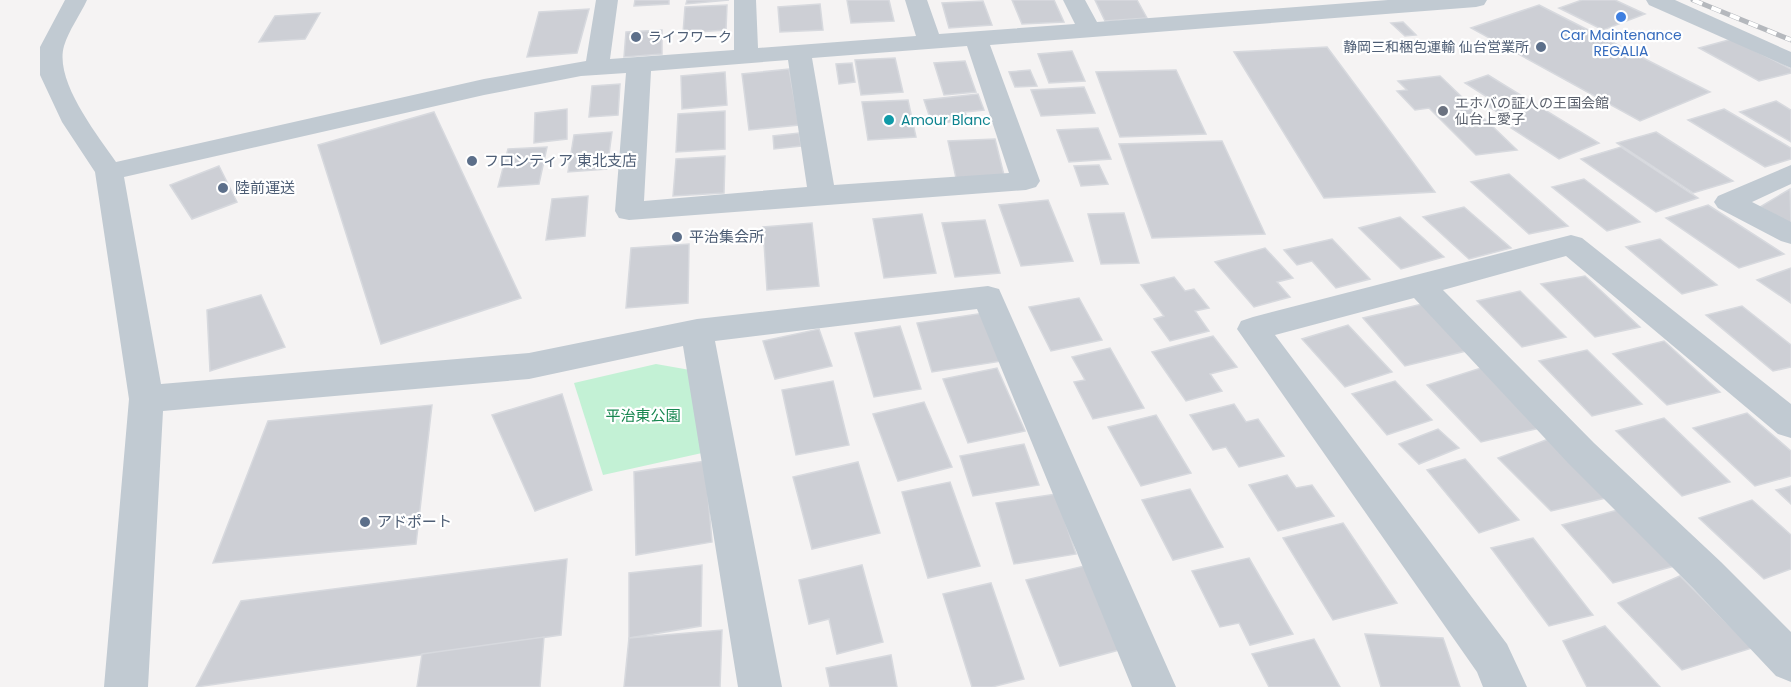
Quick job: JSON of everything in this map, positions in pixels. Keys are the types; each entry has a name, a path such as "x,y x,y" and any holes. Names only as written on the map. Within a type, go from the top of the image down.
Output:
{"street":[{"path":"76,0 52,47 52,75 75,122 109,172 146,399 126,687"},
{"path":"597,67 607,0"},
{"path":"745,0 746,57"},
{"path":"916,0 930,43"},
{"path":"1074,0 1090,30"},
{"path":"109,172 484,87 597,67 1476,0"},
{"path":"1657,0 1791,61"},
{"path":"639,64 629,211 1026,181 976,39"},
{"path":"799,52 822,195"},
{"path":"1791,174 1728,202 1791,234"},
{"path":"1505,687 1492,658 1253,329 1571,244 1791,423"},
{"path":"1420,286 1581,453 1707,575 1791,662"},
{"path":"146,399 529,366 697,331 988,297 1155,687"},
{"path":"697,331 760,687"}],"green space":[{"name":"平治東公園","path":"656,364 690,370 702,453 603,475 574,383"}],"building":[{"path":"635,0 669,0 669,4 634,6"},
{"path":"687,0 729,0 686,4"},
{"path":"847,0 889,0 894,21 851,23"},
{"path":"1012,0 1054,0 1064,22 1022,24"},
{"path":"1095,0 1137,0 1147,18 1105,21"},
{"path":"1582,0 1615,0 1645,14 1603,30 1559,8"},
{"path":"983,1 992,25 949,28 942,3"},
{"path":"820,4 823,30 780,32 778,7"},
{"path":"727,5 726,30 683,33 685,7"},
{"path":"1539,5 1710,92 1640,121 1471,28"},
{"path":"589,9 577,53 527,57 539,12"},
{"path":"320,13 305,39 259,42 275,16"},
{"path":"1403,22 1416,35 1405,36 1391,23"},
{"path":"662,30 662,54 624,57 626,32"},
{"path":"1732,39 1791,69 1791,73 1759,81 1699,48"},
{"path":"1327,47 1435,192 1324,198 1234,52"},
{"path":"1072,51 1085,81 1049,83 1038,54"},
{"path":"895,58 903,92 861,95 855,60"},
{"path":"965,61 976,92 944,95 934,63"},
{"path":"852,63 855,82 839,84 836,64"},
{"path":"789,69 799,125 749,130 742,74"},
{"path":"1030,70 1037,86 1015,87 1009,72"},
{"path":"1176,70 1206,134 1120,137 1096,72"},
{"path":"725,72 727,105 682,109 681,76"},
{"path":"1488,75 1599,143 1559,159 1511,128 1518,125 1483,103 1492,100 1465,83"},
{"path":"1440,76 1517,150 1476,155 1429,108 1415,110 1397,91 1407,90 1398,81"},
{"path":"620,84 618,115 589,117 592,86"},
{"path":"1084,87 1095,113 1041,116 1031,90"},
{"path":"978,94 984,110 965,112 968,120 932,124 924,100"},
{"name":"Amour Blanc","path":"908,100 916,137 868,140 862,102"},
{"path":"1776,101 1791,110 1791,142 1740,112"},
{"path":"567,109 567,139 534,143 535,113"},
{"path":"1724,109 1791,148 1791,159 1765,167 1688,120"},
{"path":"725,111 725,149 676,152 678,114"},
{"path":"434,112 521,298 381,344 318,145"},
{"path":"1098,128 1111,159 1069,162 1057,130"},
{"path":"612,132 607,169 568,172 574,135"},
{"path":"1656,132 1733,181 1693,193 1617,143"},
{"path":"799,133 801,146 774,149 773,136"},
{"path":"995,139 1004,175 956,178 948,141"},
{"path":"1222,141 1265,234 1152,238 1119,144"},
{"path":"547,147 539,184 498,187 508,149"},
{"path":"1621,147 1698,198 1656,212 1581,159"},
{"path":"725,156 724,193 673,196 676,159"},
{"path":"1099,165 1108,184 1081,186 1074,166"},
{"path":"219,166 237,202 192,219 170,185"},
{"path":"1509,174 1568,226 1529,234 1471,182"},
{"path":"1584,179 1640,222 1607,231 1552,187"},
{"path":"1790,189 1791,224 1760,207"},
{"path":"588,196 585,236 546,240 552,199"},
{"path":"1048,200 1073,261 1021,266 999,205"},
{"path":"1708,205 1784,254 1739,268 1666,218"},
{"path":"1464,207 1511,248 1469,259 1423,217"},
{"path":"1124,213 1139,263 1101,264 1088,214"},
{"path":"922,214 936,273 884,278 873,219"},
{"path":"1400,217 1444,257 1401,269 1359,228"},
{"path":"985,220 1000,273 955,277 942,223"},
{"path":"812,223 819,286 767,290 763,227"},
{"path":"1332,239 1370,279 1336,288 1312,261 1297,265 1284,250"},
{"path":"1660,239 1717,285 1682,294 1626,247"},
{"path":"689,244 688,303 626,308 631,248"},
{"path":"1265,248 1293,278 1277,282 1290,297 1254,307 1215,262"},
{"path":"1791,268 1791,303 1757,280"},
{"path":"1585,276 1640,327 1595,337 1541,284"},
{"path":"1174,277 1185,291 1194,289 1209,308 1195,311 1209,331 1170,341 1154,319 1164,316 1141,285"},
{"path":"1520,291 1566,337 1522,347 1477,301"},
{"path":"261,295 285,347 210,371 207,310"},
{"path":"1079,298 1102,340 1051,351 1029,307"},
{"path":"1422,304 1466,351 1405,366 1363,318"},
{"path":"1742,306 1791,345 1791,367 1773,371 1706,315"},
{"path":"984,313 1002,361 932,372 917,323"},
{"path":"1348,325 1392,372 1345,387 1302,339"},
{"path":"900,326 921,389 874,397 855,333"},
{"path":"819,329 832,366 775,379 763,341"},
{"path":"1213,336 1237,367 1210,374 1222,391 1186,401 1152,352"},
{"path":"1664,341 1720,392 1667,405 1613,354"},
{"path":"1110,348 1144,408 1093,419 1074,382 1085,380 1072,357"},
{"path":"1587,350 1642,404 1592,416 1539,361"},
{"path":"1484,367 1540,428 1481,442 1427,385"},
{"path":"997,368 1025,431 968,443 943,379"},
{"path":"833,381 849,445 796,455 782,390"},
{"path":"1395,381 1432,420 1387,435 1352,394"},
{"path":"562,394 592,490 535,511 492,415"},
{"path":"924,402 952,467 898,481 873,414"},
{"path":"1234,404 1246,422 1258,419 1284,456 1239,467 1226,447 1213,450 1190,415"},
{"path":"432,405 416,544 213,563 268,421"},
{"path":"1747,413 1791,451 1791,476 1755,486 1693,428"},
{"path":"1156,415 1191,473 1141,486 1108,427"},
{"path":"1664,418 1730,482 1682,496 1616,431"},
{"path":"1438,429 1459,448 1419,464 1399,444"},
{"path":"1554,437 1610,497 1551,511 1498,458"},
{"path":"1024,444 1039,485 973,496 960,456"},
{"path":"1465,459 1519,520 1479,533 1427,470"},
{"path":"705,461 712,542 636,555 634,472"},
{"path":"858,462 880,533 812,549 793,477"},
{"path":"1287,475 1296,488 1312,485 1334,516 1278,531 1249,485"},
{"path":"950,482 980,566 928,578 902,492"},
{"path":"1791,486 1791,504 1776,490"},
{"path":"1190,489 1223,547 1173,560 1142,500"},
{"path":"1056,494 1076,554 1014,564 996,503"},
{"path":"1752,500 1791,535 1791,569 1764,579 1699,518"},
{"path":"1625,508 1678,565 1613,583 1562,525"},
{"path":"1343,523 1397,603 1333,620 1283,538"},
{"path":"1533,538 1593,615 1549,626 1491,548"},
{"path":"1249,558 1293,634 1250,645 1239,623 1220,627 1192,571"},
{"path":"567,559 561,635 196,687 241,601"},
{"path":"702,565 701,626 629,638 629,573"},
{"path":"862,565 883,642 837,654 829,619 809,624 799,580"},
{"path":"1084,566 1123,649 1060,666 1026,580"},
{"path":"1680,576 1752,648 1682,670 1618,603"},
{"path":"991,583 1024,679 992,687 972,687 943,594"},
{"path":"1605,626 1660,687 1587,687 1563,641"},
{"path":"722,630 720,687 624,687 629,638"},
{"path":"1365,634 1443,638 1460,687 1381,687"},
{"path":"544,637 540,687 417,687 422,654"},
{"path":"1314,639 1340,687 1269,687 1252,654"},
{"path":"891,655 897,687 830,687 826,668"}],"railway":[{"path":"1693,0 1791,40"}],"place":[{"name":"Car Maintenance REGALIA","path":"1621,17"},
{"name":"ライフワーク","path":"636,37"},
{"name":"静岡三和梱包運輸 仙台営業所","path":"1541,47"},
{"name":"エホバの証人の王国会館 仙台上愛子","path":"1443,111"},
{"name":"Amour Blanc","path":"889,120"},
{"name":"フロンティア 東北支店","path":"472,161"},
{"name":"陸前運送","path":"223,188"},
{"name":"平治集会所","path":"677,237"},
{"name":"アドポート","path":"365,522"}]}
